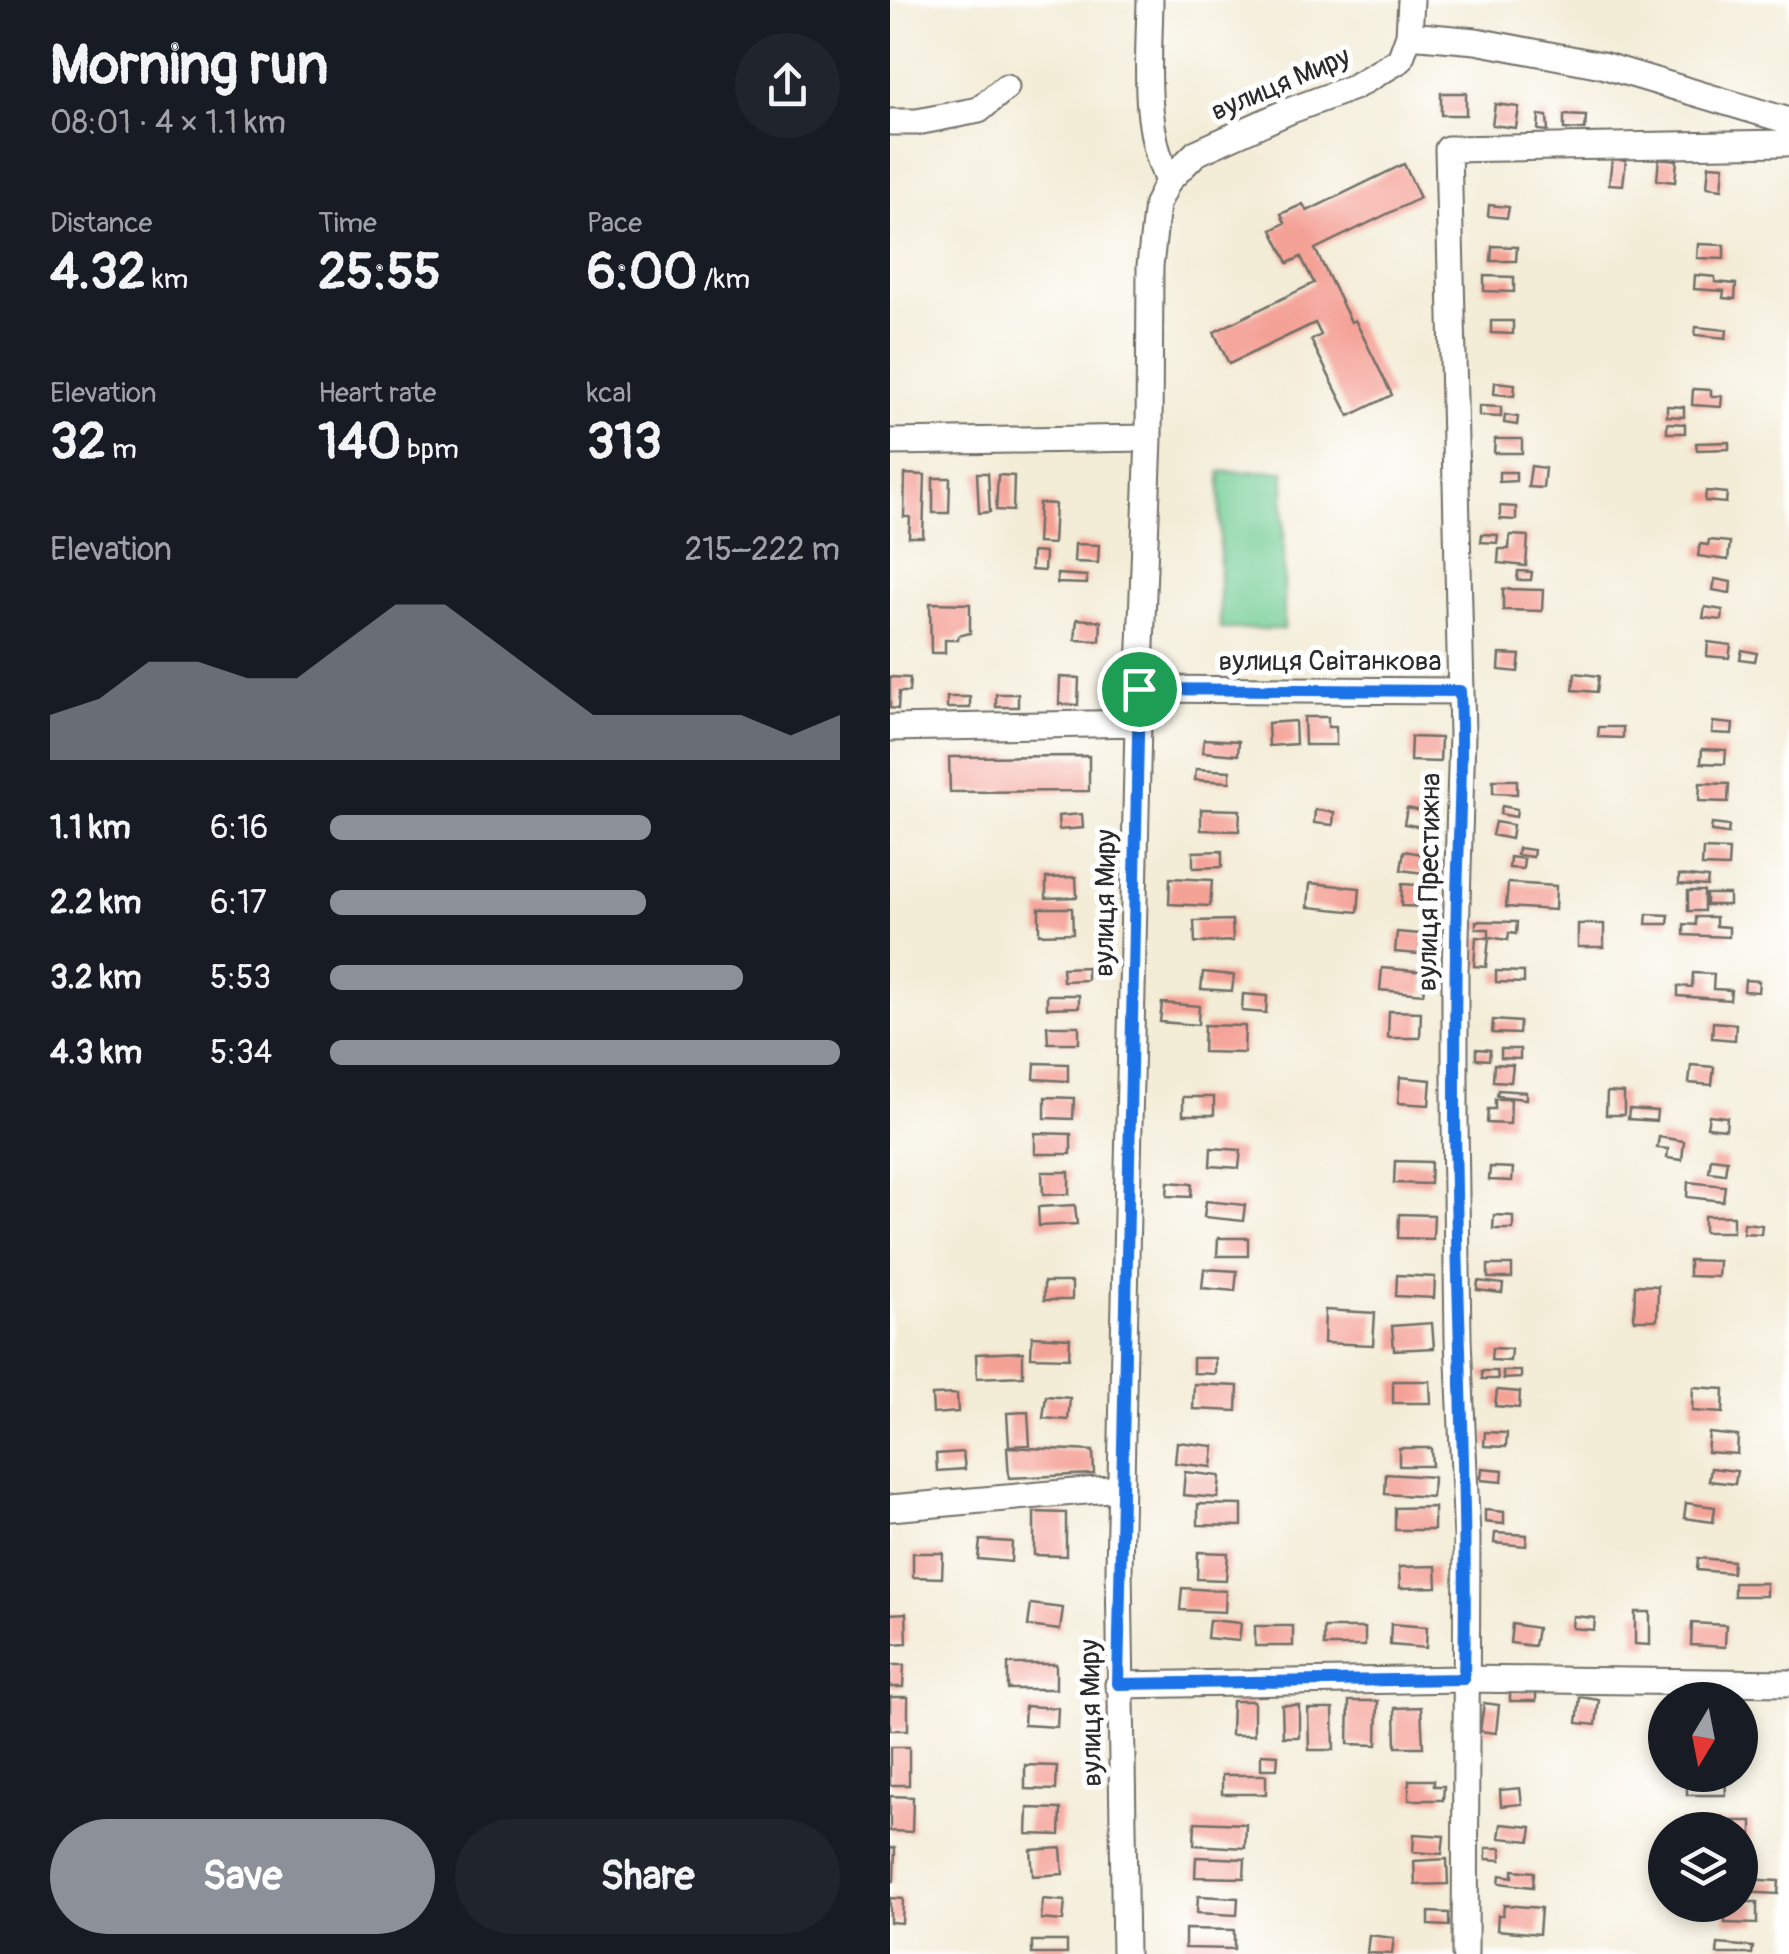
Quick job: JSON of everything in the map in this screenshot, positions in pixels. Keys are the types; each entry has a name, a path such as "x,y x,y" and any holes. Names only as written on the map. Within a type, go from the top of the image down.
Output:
{"street":[{"path":"1150,0 1148,100 1156,157 1168,181"},
{"path":"1411,0 1409,35 1476,41 1602,64 1693,89 1783,132"},
{"name":"вулиця Миру","path":"1125,1954 1118,1684 1150,266 1157,204 1168,181 1196,153 1354,87 1400,60 1409,35"},
{"path":"890,122 917,122 979,110 1006,87"},
{"name":"вулиця Престижна","path":"1465,1954 1467,1537 1458,1340 1455,1120 1462,734 1448,149 1783,132"},
{"path":"890,442 1148,438"},
{"name":"вулиця Світанкова","path":"1139,689 1460,691"},
{"path":"890,728 1138,722"},
{"path":"890,1508 1122,1488"},
{"path":"1118,1684 1464,1679 1789,1683"}],"green space":[{"path":"1284,471 1284,629 1220,629 1220,472"}],"building":[{"path":"1441,93 1466,93 1466,115 1441,115"},
{"path":"1495,104 1519,107 1516,128 1492,125"},
{"path":"1539,115 1547,116 1548,131 1538,130"},
{"path":"1564,115 1586,116 1585,130 1564,129"},
{"path":"1659,158 1677,160 1675,182 1657,180"},
{"path":"1612,159 1626,160 1623,185 1609,184"},
{"path":"1404,164 1420,198 1315,249 1392,395 1349,416 1311,340 1321,335 1315,323 1229,364 1214,332 1314,283 1301,257 1288,263 1272,230 1285,223 1281,214 1303,204 1307,211"},
{"path":"1709,165 1724,166 1722,189 1707,187"},
{"path":"1489,205 1509,207 1507,218 1488,216"},
{"path":"1698,244 1724,245 1724,259 1697,258"},
{"path":"1492,246 1517,247 1516,261 1491,261"},
{"path":"1695,275 1736,284 1735,299 1723,298 1724,291 1694,289"},
{"path":"1484,276 1514,277 1514,292 1484,291"},
{"path":"1491,321 1513,321 1513,334 1491,333"},
{"path":"1696,327 1727,330 1726,338 1695,335"},
{"path":"1495,382 1515,384 1514,396 1494,394"},
{"path":"1693,389 1711,390 1711,396 1722,396 1721,407 1692,405"},
{"path":"1479,406 1501,407 1501,417 1479,416"},
{"path":"1667,406 1684,407 1684,417 1667,416"},
{"path":"1505,415 1518,417 1517,425 1504,423"},
{"path":"1667,423 1685,424 1685,433 1667,433"},
{"path":"1495,439 1522,439 1522,453 1494,453"},
{"path":"1729,442 1729,449 1697,450 1696,443"},
{"path":"1531,466 1545,468 1543,488 1528,487"},
{"path":"1499,472 1516,472 1516,481 1499,482"},
{"path":"977,473 988,473 990,512 979,513"},
{"path":"905,474 925,475 923,537 909,537 910,517 904,517"},
{"path":"998,475 1014,476 1013,511 996,510"},
{"path":"933,478 950,478 949,513 933,513"},
{"path":"1706,491 1727,493 1726,503 1705,501"},
{"path":"1039,503 1055,504 1053,544 1037,543"},
{"path":"1500,506 1516,507 1516,520 1500,519"},
{"path":"1482,534 1498,535 1497,543 1481,542"},
{"path":"1510,535 1528,536 1526,566 1498,563 1499,549 1509,549"},
{"path":"1709,540 1730,542 1728,560 1698,556 1700,544 1708,545"},
{"path":"1075,544 1099,545 1098,563 1074,562"},
{"path":"1032,552 1045,553 1044,571 1031,570"},
{"path":"1518,571 1532,572 1531,580 1517,580"},
{"path":"1057,574 1087,576 1087,584 1057,583"},
{"path":"1715,579 1731,582 1730,593 1713,590"},
{"path":"1503,589 1543,590 1542,611 1503,610"},
{"path":"930,603 970,604 970,633 958,636 958,640 945,640 945,653 931,653"},
{"path":"1705,607 1723,610 1722,620 1703,618"},
{"path":"1077,619 1101,621 1100,641 1075,640"},
{"path":"1708,642 1731,645 1729,658 1707,656"},
{"path":"1742,650 1757,653 1755,661 1740,659"},
{"path":"1500,654 1520,655 1518,672 1499,670"},
{"path":"1575,673 1599,676 1597,692 1573,690"},
{"path":"890,677 910,678 909,692 899,692 898,709 890,708"},
{"path":"1060,677 1079,678 1078,705 1059,704"},
{"path":"996,694 1018,694 1018,707 996,707"},
{"path":"947,697 970,697 970,708 947,708"},
{"path":"1304,717 1328,717 1328,727 1336,727 1336,745 1305,745"},
{"path":"1295,721 1296,744 1269,746 1268,723"},
{"path":"1713,722 1733,724 1732,734 1712,733"},
{"path":"1599,727 1623,727 1623,738 1598,737"},
{"path":"1411,737 1441,738 1440,762 1410,761"},
{"path":"1204,739 1239,741 1238,755 1203,752"},
{"path":"1702,749 1726,750 1725,764 1701,763"},
{"path":"1089,756 1089,791 950,792 949,757"},
{"path":"1196,769 1230,771 1230,782 1195,780"},
{"path":"1493,780 1517,780 1517,794 1493,793"},
{"path":"1700,783 1729,784 1728,802 1699,801"},
{"path":"1502,806 1517,809 1516,817 1500,814"},
{"path":"1407,808 1436,814 1434,829 1404,824"},
{"path":"1201,809 1240,810 1239,831 1201,830"},
{"path":"1315,810 1334,812 1333,825 1314,823"},
{"path":"1082,814 1083,828 1059,830 1058,816"},
{"path":"1495,822 1513,825 1511,839 1492,835"},
{"path":"1712,824 1729,826 1728,834 1711,832"},
{"path":"1518,848 1534,850 1533,857 1517,855"},
{"path":"1703,849 1729,850 1728,867 1702,866"},
{"path":"1222,851 1222,867 1193,868 1193,852"},
{"path":"1404,851 1434,856 1431,874 1401,870"},
{"path":"1510,857 1524,859 1523,869 1509,868"},
{"path":"1679,875 1708,878 1707,886 1679,884"},
{"path":"1076,877 1077,897 1046,898 1046,878"},
{"path":"1170,878 1212,880 1210,906 1169,904"},
{"path":"1310,883 1360,888 1358,912 1308,907"},
{"path":"1508,883 1556,886 1555,910 1506,907"},
{"path":"1402,884 1431,886 1430,907 1401,906"},
{"path":"1688,891 1704,891 1704,911 1688,911"},
{"path":"1706,894 1729,894 1729,905 1706,905"},
{"path":"1039,908 1072,908 1073,933 1039,934"},
{"path":"1647,914 1669,915 1668,924 1646,924"},
{"path":"1696,917 1716,917 1716,926 1729,927 1729,937 1684,935 1684,924 1696,925"},
{"path":"1232,920 1233,941 1195,943 1194,921"},
{"path":"1476,921 1517,922 1516,934 1509,933 1508,940 1489,937 1489,929 1476,929"},
{"path":"1578,924 1604,924 1604,947 1578,947"},
{"path":"1397,932 1431,935 1430,955 1395,952"},
{"path":"1476,937 1489,938 1486,967 1474,966"},
{"path":"1087,967 1087,980 1063,981 1062,968"},
{"path":"1382,968 1426,972 1423,994 1380,990"},
{"path":"1496,971 1524,972 1524,983 1496,982"},
{"path":"1203,972 1234,975 1232,991 1201,989"},
{"path":"1693,973 1714,974 1713,989 1731,990 1730,1000 1678,996 1678,986 1692,987"},
{"path":"1745,980 1759,981 1758,992 1744,991"},
{"path":"1243,994 1267,996 1266,1013 1242,1011"},
{"path":"1047,995 1079,995 1079,1007 1047,1008"},
{"path":"1162,1003 1199,1006 1198,1025 1160,1022"},
{"path":"1389,1011 1421,1012 1420,1038 1388,1038"},
{"path":"1493,1020 1520,1022 1519,1034 1492,1033"},
{"path":"1713,1022 1736,1024 1735,1040 1712,1038"},
{"path":"1204,1025 1245,1026 1244,1053 1203,1052"},
{"path":"1047,1026 1079,1026 1079,1043 1048,1043"},
{"path":"1476,1049 1490,1050 1489,1060 1476,1059"},
{"path":"1501,1049 1520,1049 1520,1059 1501,1058"},
{"path":"1035,1063 1068,1064 1068,1081 1034,1079"},
{"path":"1494,1064 1513,1065 1511,1082 1493,1081"},
{"path":"1691,1065 1714,1067 1712,1085 1689,1083"},
{"path":"1400,1077 1431,1080 1429,1105 1398,1103"},
{"path":"1498,1090 1526,1092 1526,1099 1497,1096"},
{"path":"1607,1092 1624,1093 1624,1115 1606,1115"},
{"path":"1045,1097 1074,1098 1073,1119 1045,1118"},
{"path":"1183,1097 1214,1097 1214,1115 1183,1115"},
{"path":"1495,1099 1511,1099 1510,1124 1487,1123 1488,1109 1495,1109"},
{"path":"1629,1109 1657,1111 1656,1121 1628,1119"},
{"path":"1709,1115 1727,1117 1726,1129 1707,1127"},
{"path":"1035,1133 1071,1134 1071,1154 1035,1154"},
{"path":"1659,1137 1684,1141 1682,1160 1667,1158 1668,1149 1657,1148"},
{"path":"1211,1148 1241,1150 1239,1168 1210,1166"},
{"path":"1711,1158 1727,1160 1725,1174 1709,1172"},
{"path":"1395,1161 1431,1162 1430,1184 1394,1183"},
{"path":"1490,1167 1513,1168 1512,1181 1489,1180"},
{"path":"1042,1172 1069,1172 1069,1194 1043,1195"},
{"path":"1168,1182 1192,1184 1191,1197 1167,1196"},
{"path":"1688,1182 1725,1186 1723,1201 1687,1197"},
{"path":"1206,1201 1245,1205 1243,1221 1204,1217"},
{"path":"1075,1205 1077,1224 1039,1226 1038,1207"},
{"path":"1399,1214 1434,1215 1433,1239 1398,1238"},
{"path":"1494,1215 1513,1216 1513,1229 1493,1229"},
{"path":"1704,1216 1733,1216 1733,1232 1704,1232"},
{"path":"1744,1223 1762,1225 1761,1234 1743,1233"},
{"path":"1218,1238 1248,1238 1248,1256 1217,1256"},
{"path":"1689,1260 1719,1261 1718,1277 1689,1276"},
{"path":"1488,1265 1512,1265 1512,1278 1488,1278"},
{"path":"1204,1269 1237,1271 1235,1291 1202,1288"},
{"path":"1397,1275 1435,1277 1434,1298 1396,1296"},
{"path":"1478,1281 1503,1284 1502,1293 1477,1290"},
{"path":"1044,1282 1072,1282 1072,1300 1044,1300"},
{"path":"1635,1285 1658,1286 1657,1320 1634,1320"},
{"path":"1325,1310 1375,1313 1373,1345 1324,1343"},
{"path":"1432,1323 1434,1348 1394,1350 1392,1326"},
{"path":"1032,1336 1070,1338 1069,1358 1031,1357"},
{"path":"1492,1348 1511,1349 1510,1361 1491,1360"},
{"path":"1023,1352 1023,1376 977,1378 976,1354"},
{"path":"1193,1358 1215,1358 1215,1374 1193,1373"},
{"path":"1482,1371 1497,1371 1498,1379 1482,1379"},
{"path":"1503,1371 1521,1371 1521,1378 1503,1379"},
{"path":"1393,1381 1430,1381 1431,1403 1393,1403"},
{"path":"1194,1384 1238,1386 1237,1411 1193,1409"},
{"path":"1693,1387 1724,1389 1723,1413 1692,1411"},
{"path":"1497,1390 1520,1392 1519,1408 1495,1406"},
{"path":"957,1394 958,1412 933,1414 932,1395"},
{"path":"1046,1396 1070,1398 1068,1420 1043,1418"},
{"path":"1028,1412 1030,1445 1009,1446 1007,1413"},
{"path":"1485,1432 1507,1433 1506,1447 1484,1446"},
{"path":"1709,1433 1738,1436 1737,1454 1707,1452"},
{"path":"1177,1442 1214,1446 1212,1467 1175,1463"},
{"path":"1007,1447 1093,1451 1094,1474 1009,1478"},
{"path":"1399,1448 1431,1448 1432,1466 1399,1466"},
{"path":"963,1452 965,1469 937,1471 936,1454"},
{"path":"1482,1468 1503,1470 1502,1482 1481,1480"},
{"path":"1711,1468 1737,1471 1735,1484 1709,1481"},
{"path":"1185,1472 1220,1476 1218,1498 1183,1495"},
{"path":"1386,1474 1433,1477 1432,1497 1385,1494"},
{"path":"1686,1503 1715,1507 1713,1522 1684,1518"},
{"path":"1198,1504 1242,1505 1242,1526 1198,1525"},
{"path":"1434,1507 1434,1530 1395,1530 1395,1508"},
{"path":"1485,1510 1504,1512 1504,1524 1485,1522"},
{"path":"1034,1512 1066,1513 1066,1556 1034,1555"},
{"path":"1495,1533 1527,1535 1526,1546 1494,1543"},
{"path":"980,1540 1012,1542 1011,1562 978,1559"},
{"path":"1198,1552 1228,1553 1226,1580 1197,1579"},
{"path":"913,1553 943,1553 942,1578 913,1577"},
{"path":"1698,1558 1733,1561 1732,1573 1697,1570"},
{"path":"1436,1566 1437,1587 1400,1588 1399,1567"},
{"path":"1734,1583 1766,1583 1766,1596 1734,1596"},
{"path":"1182,1588 1226,1591 1225,1612 1180,1610"},
{"path":"1031,1604 1063,1608 1060,1630 1028,1626"},
{"path":"1635,1612 1650,1612 1650,1645 1635,1644"},
{"path":"906,1613 907,1643 890,1644 890,1614"},
{"path":"1573,1616 1595,1618 1594,1630 1572,1628"},
{"path":"1209,1620 1241,1623 1239,1641 1207,1638"},
{"path":"1692,1623 1726,1625 1725,1647 1691,1645"},
{"path":"1391,1624 1427,1627 1426,1648 1390,1645"},
{"path":"1512,1624 1537,1628 1534,1646 1510,1643"},
{"path":"1255,1626 1293,1626 1293,1646 1255,1646"},
{"path":"1324,1628 1365,1628 1365,1646 1324,1646"},
{"path":"1008,1664 1056,1664 1056,1689 1008,1689"},
{"path":"890,1665 904,1665 903,1687 890,1687"},
{"path":"1510,1691 1536,1691 1536,1701 1510,1701"},
{"path":"890,1697 908,1697 908,1730 890,1730"},
{"path":"1580,1697 1599,1700 1596,1725 1577,1723"},
{"path":"1232,1701 1254,1701 1254,1735 1231,1735"},
{"path":"1349,1701 1378,1701 1377,1745 1348,1744"},
{"path":"1484,1703 1499,1705 1496,1733 1480,1731"},
{"path":"1282,1705 1299,1705 1299,1737 1283,1737"},
{"path":"1025,1706 1058,1708 1057,1727 1024,1725"},
{"path":"1421,1707 1423,1747 1396,1747 1395,1708"},
{"path":"1308,1709 1333,1709 1334,1750 1309,1750"},
{"path":"890,1747 909,1747 909,1785 890,1785"},
{"path":"1261,1754 1278,1755 1277,1769 1261,1769"},
{"path":"1025,1765 1057,1766 1056,1790 1025,1789"},
{"path":"1222,1775 1266,1775 1266,1794 1222,1794"},
{"path":"1409,1780 1434,1780 1434,1786 1444,1786 1443,1800 1409,1800"},
{"path":"1520,1788 1522,1804 1501,1806 1500,1790"},
{"path":"1726,1792 1726,1795 1687,1795"},
{"path":"890,1796 913,1797 912,1832 890,1831"},
{"path":"1028,1808 1061,1809 1060,1835 1027,1834"},
{"path":"1195,1822 1246,1824 1245,1848 1194,1845"},
{"path":"1501,1824 1532,1827 1530,1841 1499,1838"},
{"path":"1414,1834 1444,1836 1442,1854 1413,1852"},
{"path":"890,1848 895,1848 894,1881 890,1881"},
{"path":"1061,1848 1063,1874 1033,1876 1031,1850"},
{"path":"1486,1848 1501,1848 1501,1860 1486,1859"},
{"path":"1196,1857 1245,1859 1244,1878 1195,1877"},
{"path":"1447,1859 1448,1884 1415,1885 1414,1861"},
{"path":"1513,1870 1534,1872 1533,1887 1499,1883 1500,1875 1513,1877"},
{"path":"1758,1880 1779,1881 1778,1894 1758,1893"},
{"path":"1198,1896 1238,1898 1237,1915 1197,1913"},
{"path":"890,1898 903,1899 902,1923 890,1922"},
{"path":"1043,1899 1065,1901 1063,1921 1041,1919"},
{"path":"1504,1905 1541,1908 1539,1934 1497,1930 1498,1915 1503,1915"},
{"path":"1429,1912 1449,1913 1449,1926 1429,1925"},
{"path":"1185,1929 1234,1930 1234,1949 1185,1948"},
{"path":"1369,1935 1394,1938 1392,1954 1367,1953"},
{"path":"1032,1941 1067,1941 1067,1954 1032,1954"},
{"path":"1718,1944 1753,1947 1752,1954 1717,1954"}],"route":[{"path":"1139,689 1460,691 1455,1120 1458,1340 1467,1537 1464,1679 1118,1684 1139,689"}]}
